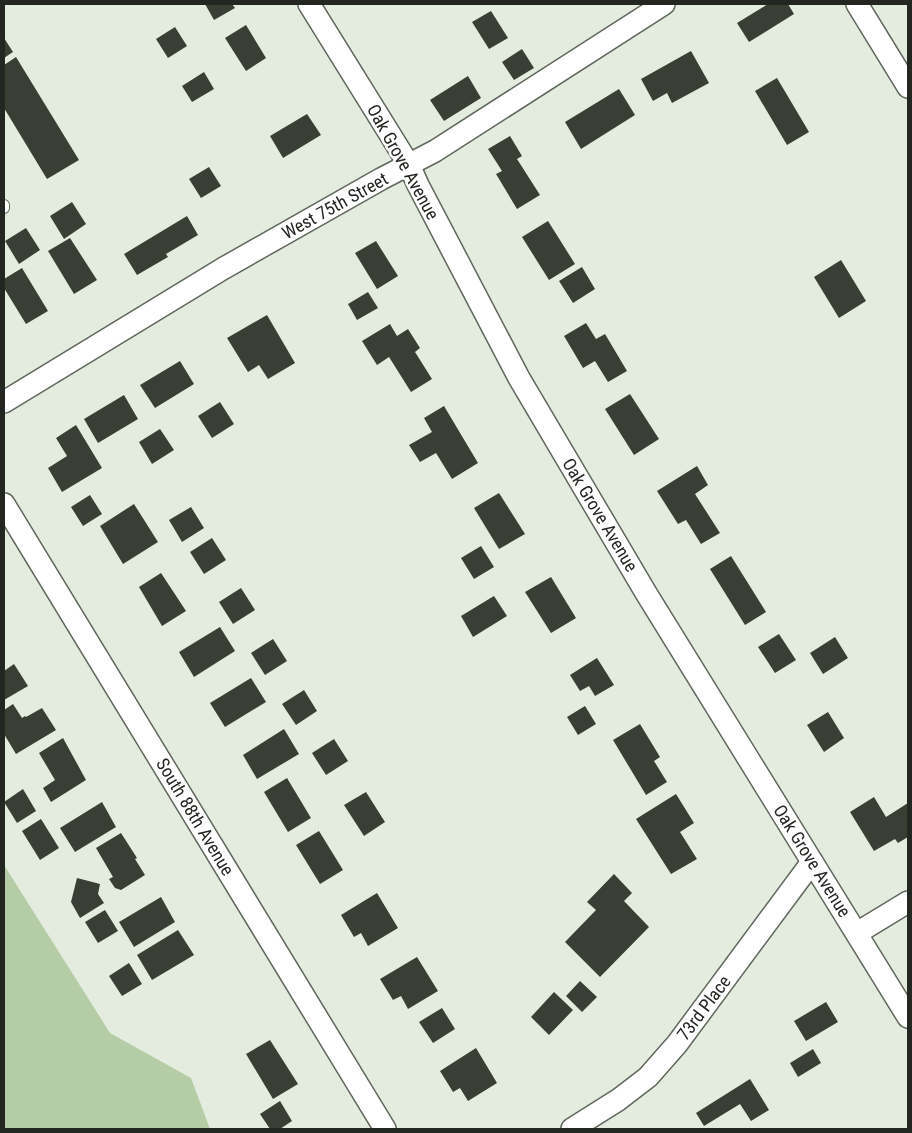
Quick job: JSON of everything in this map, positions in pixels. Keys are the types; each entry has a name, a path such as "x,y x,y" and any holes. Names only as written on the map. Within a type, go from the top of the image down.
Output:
{"street":[{"name":"Oak Grove Avenue","path":"309,4 409,165 519,378 646,593 908,1017"},
{"name":"West 75th Street","path":"4,402 224,268 435,151 664,4"},
{"path":"857,4 908,87"},
{"name":"South 88th Avenue","path":"4,504 385,1129"},
{"name":"73rd Place","path":"572,1129 618,1100 648,1077 677,1044 812,862"},
{"path":"857,934 908,902"}],"shaded area":[{"path":"4,865 110,1033 191,1078 210,1129 4,1129"}],"building":[{"path":"205,4 232,4 235,8 214,20"},
{"path":"768,4 788,4 794,14 749,42 737,23"},
{"path":"491,11 508,38 489,49 472,22"},
{"path":"246,25 266,58 246,71 225,38"},
{"path":"175,27 187,46 168,58 156,39"},
{"path":"4,38 13,52 4,58"},
{"path":"522,49 534,68 514,80 502,62"},
{"path":"691,51 709,83 672,103 667,93 653,101 641,79"},
{"path":"16,57 79,160 47,179 4,108 4,65"},
{"path":"204,72 214,89 192,102 182,86"},
{"path":"468,76 481,98 444,121 430,100"},
{"path":"777,78 809,132 787,145 755,91"},
{"path":"619,89 635,115 581,149 565,122"},
{"path":"307,114 321,135 283,158 270,136"},
{"path":"510,136 522,156 517,159 540,195 517,209 496,174 502,171 488,149"},
{"path":"209,167 221,186 201,198 189,179"},
{"path":"72,202 86,224 64,239 50,216"},
{"path":"187,216 198,235 166,254 168,257 137,275 124,254"},
{"path":"548,221 575,264 549,280 522,237"},
{"path":"26,228 40,250 19,264 5,241"},
{"path":"70,238 97,280 74,294 48,251"},
{"path":"376,241 398,276 377,289 355,253"},
{"path":"841,260 866,301 839,318 814,277"},
{"path":"582,267 595,289 573,303 559,281"},
{"path":"22,268 48,311 26,324 4,288 4,279"},
{"path":"368,292 378,308 357,320 348,304"},
{"path":"267,315 295,363 268,379 259,365 248,372 227,338"},
{"path":"586,323 596,339 605,334 627,371 608,382 595,361 583,368 564,336"},
{"path":"390,324 397,336 408,329 420,348 415,352 432,379 411,392 389,357 377,365 362,341"},
{"path":"180,361 194,384 155,408 140,385"},
{"path":"630,394 659,439 634,455 605,409"},
{"path":"124,395 138,419 98,443 84,419"},
{"path":"220,402 234,424 212,438 198,416"},
{"path":"444,406 478,463 452,479 436,453 420,462 409,445 432,432 424,418"},
{"path":"76,425 102,468 62,492 48,468 67,456 56,438"},
{"path":"160,429 174,450 152,464 139,442"},
{"path":"697,466 708,485 695,494 720,533 701,544 686,520 678,524 657,491"},
{"path":"499,493 525,534 499,549 474,508"},
{"path":"90,495 102,514 83,526 71,507"},
{"path":"134,504 158,542 123,564 100,526"},
{"path":"191,507 204,528 182,542 169,520"},
{"path":"212,538 226,560 204,574 190,552"},
{"path":"481,546 494,567 474,579 461,558"},
{"path":"731,556 766,612 745,625 710,569"},
{"path":"161,573 186,611 162,626 139,587"},
{"path":"551,577 576,618 551,633 525,592"},
{"path":"241,588 255,610 233,624 219,602"},
{"path":"494,596 507,616 473,637 461,616"},
{"path":"220,627 235,651 194,677 179,652"},
{"path":"779,634 796,660 775,673 758,647"},
{"path":"835,637 848,658 823,674 810,653"},
{"path":"273,639 287,661 265,675 251,653"},
{"path":"597,658 614,685 595,696 589,686 580,691 570,675"},
{"path":"14,664 28,686 4,700 4,671"},
{"path":"251,678 266,702 225,727 210,703"},
{"path":"304,690 317,711 296,725 282,704"},
{"path":"13,704 22,718 42,708 56,730 16,754 4,734 4,710"},
{"path":"585,706 596,724 578,735 567,717"},
{"path":"828,712 844,738 824,752 807,725"},
{"path":"640,724 660,757 654,761 667,782 646,795 613,740"},
{"path":"284,729 299,754 257,779 243,755"},
{"path":"63,738 86,780 51,802 43,788 55,780 39,753"},
{"path":"334,739 348,761 326,775 312,753"},
{"path":"287,778 311,818 288,832 264,792"},
{"path":"23,789 36,811 17,823 4,802"},
{"path":"366,792 385,822 364,836 344,805"},
{"path":"676,794 694,823 680,832 697,859 671,874 636,819"},
{"path":"874,797 886,817 908,803 908,837 898,843 895,839 874,851 850,812"},
{"path":"102,802 116,827 75,852 60,828"},
{"path":"41,819 59,848 40,860 22,831"},
{"path":"319,831 343,870 320,884 296,845"},
{"path":"121,833 145,875 121,890 115,888 109,879 113,877 96,848"},
{"path":"614,874 632,893 624,901 649,927 600,977 565,942 596,910 587,902"},
{"path":"77,878 100,884 98,894 104,903 80,918 71,902"},
{"path":"377,893 398,928 368,946 361,933 354,937 341,915"},
{"path":"161,897 175,922 134,947 119,922"},
{"path":"105,910 118,931 98,943 85,922"},
{"path":"178,930 194,955 152,980 137,955"},
{"path":"417,957 438,991 408,1009 401,996 393,1000 380,979"},
{"path":"129,963 142,984 122,996 109,976"},
{"path":"580,981 597,997 582,1012 566,996"},
{"path":"554,992 573,1010 549,1035 531,1017"},
{"path":"826,1002 838,1022 806,1041 794,1021"},
{"path":"442,1008 455,1029 433,1043 419,1022"},
{"path":"270,1040 298,1084 273,1099 246,1054"},
{"path":"476,1048 497,1083 468,1101 460,1088 453,1092 440,1071"},
{"path":"813,1049 821,1063 798,1077 790,1063"},
{"path":"750,1079 769,1110 751,1121 740,1104 704,1126 696,1113"},
{"path":"280,1101 292,1121 280,1129 270,1129 260,1114"}]}
